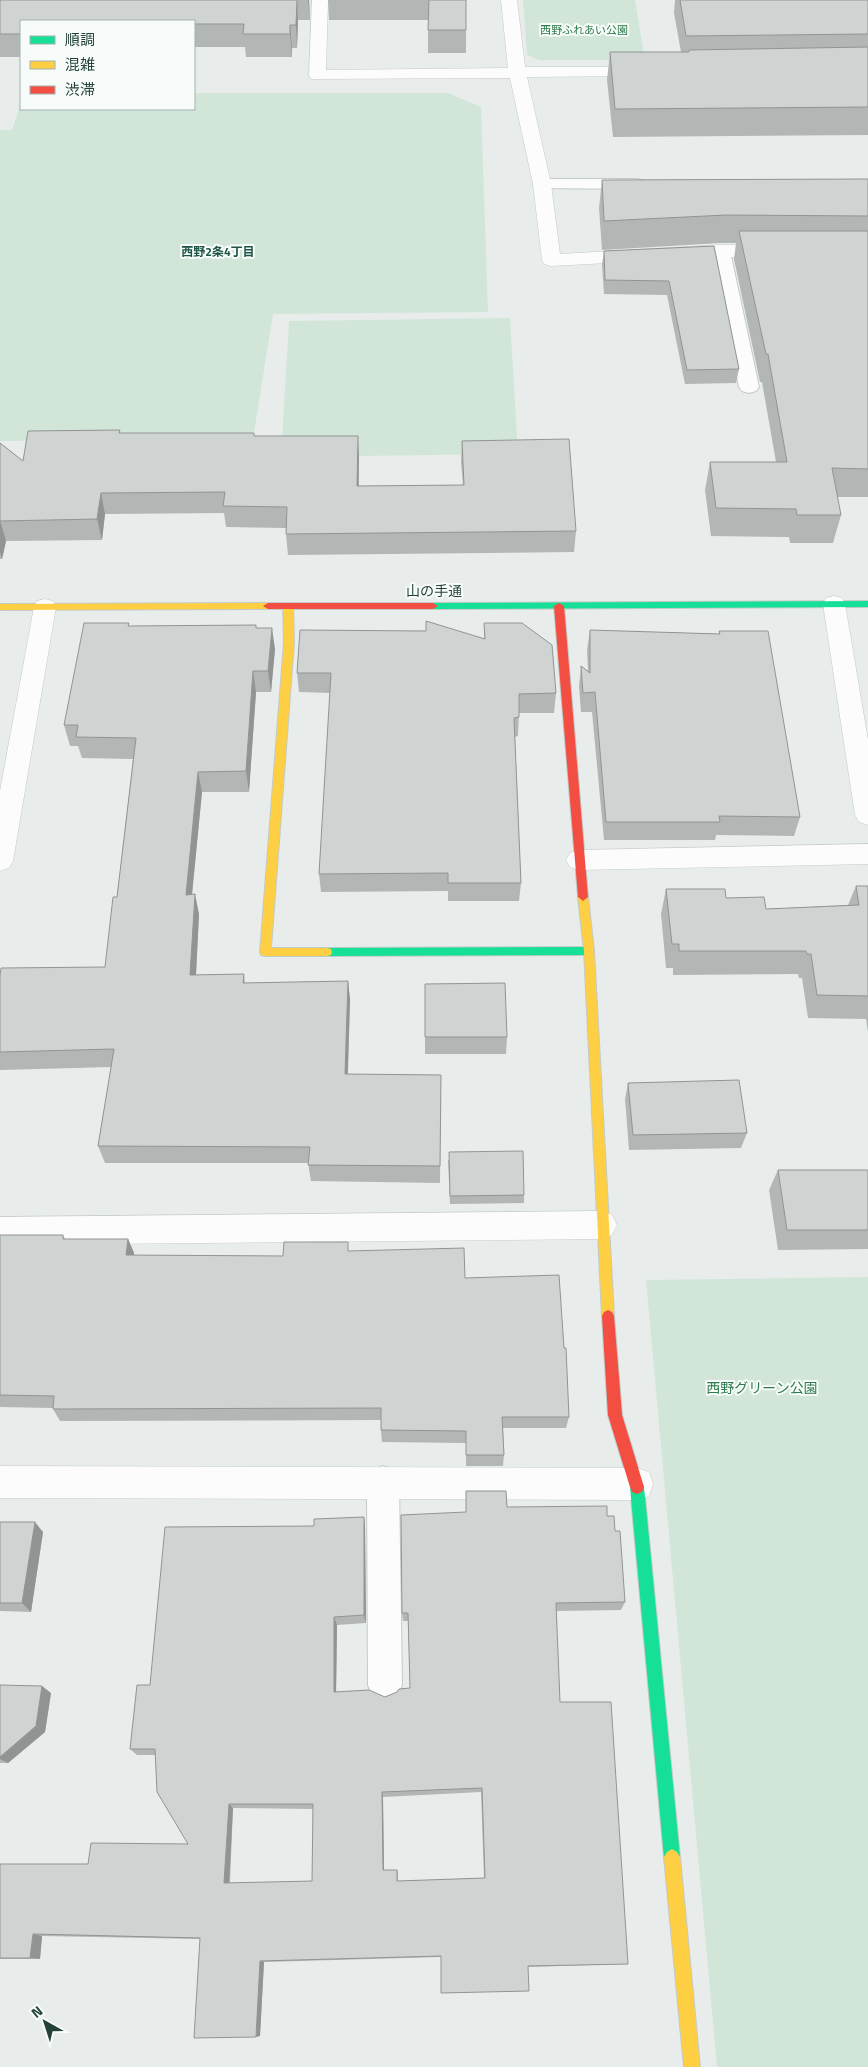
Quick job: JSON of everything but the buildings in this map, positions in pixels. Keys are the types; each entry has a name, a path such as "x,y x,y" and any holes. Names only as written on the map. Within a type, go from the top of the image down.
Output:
{"street":[{"path":"509,0 517,72 542,184 551,260 721,251 790,251"},
{"path":"301,6 320,3 317,75 663,71"},
{"path":"834,604 868,815"},
{"name":"山の手通","path":"0,607 868,604"},
{"path":"288,606 289,642 265,952 589,952"},
{"path":"559,606 579,860 589,952 602,1225 615,1415 637,1484 692,2067"},
{"path":"0,861 45,607"},
{"path":"579,860 868,854"},
{"path":"0,1231 602,1225"},
{"path":"0,1482 637,1484"}],"lane":[{"path":"542,184 650,184"},
{"path":"721,251 749,386"},
{"path":"383,1482 385,1685"}],"green space":[{"name":"西野ふれあい公園","path":"523,0 635,0 645,60 539,60 527,55"},
{"path":"195,93 448,93 481,107 488,312 273,314 253,439 0,441 0,130 12,130 20,106 20,110 195,110"},
{"path":"510,318 518,454 281,457 289,321"},
{"name":"西野グリーン公園","path":"868,1277 868,2067 717,2067 646,1280"}],"traffic: fast":[{"path":"433,606 868,604"},
{"path":"327,952 589,951"},
{"path":"637,1487 672,1857"}],"traffic: slow":[{"path":"0,607 268,606"},
{"path":"288,606 289,642 265,952 327,952"},
{"path":"583,897 589,951 608,1316"},
{"path":"672,1857 692,2067"}],"traffic: jam":[{"path":"268,606 433,606"},
{"path":"559,606 583,897"},
{"path":"608,1316 615,1415 637,1487"}],"district":[{"name":"西野2条4丁目","path":"218,252"}]}
